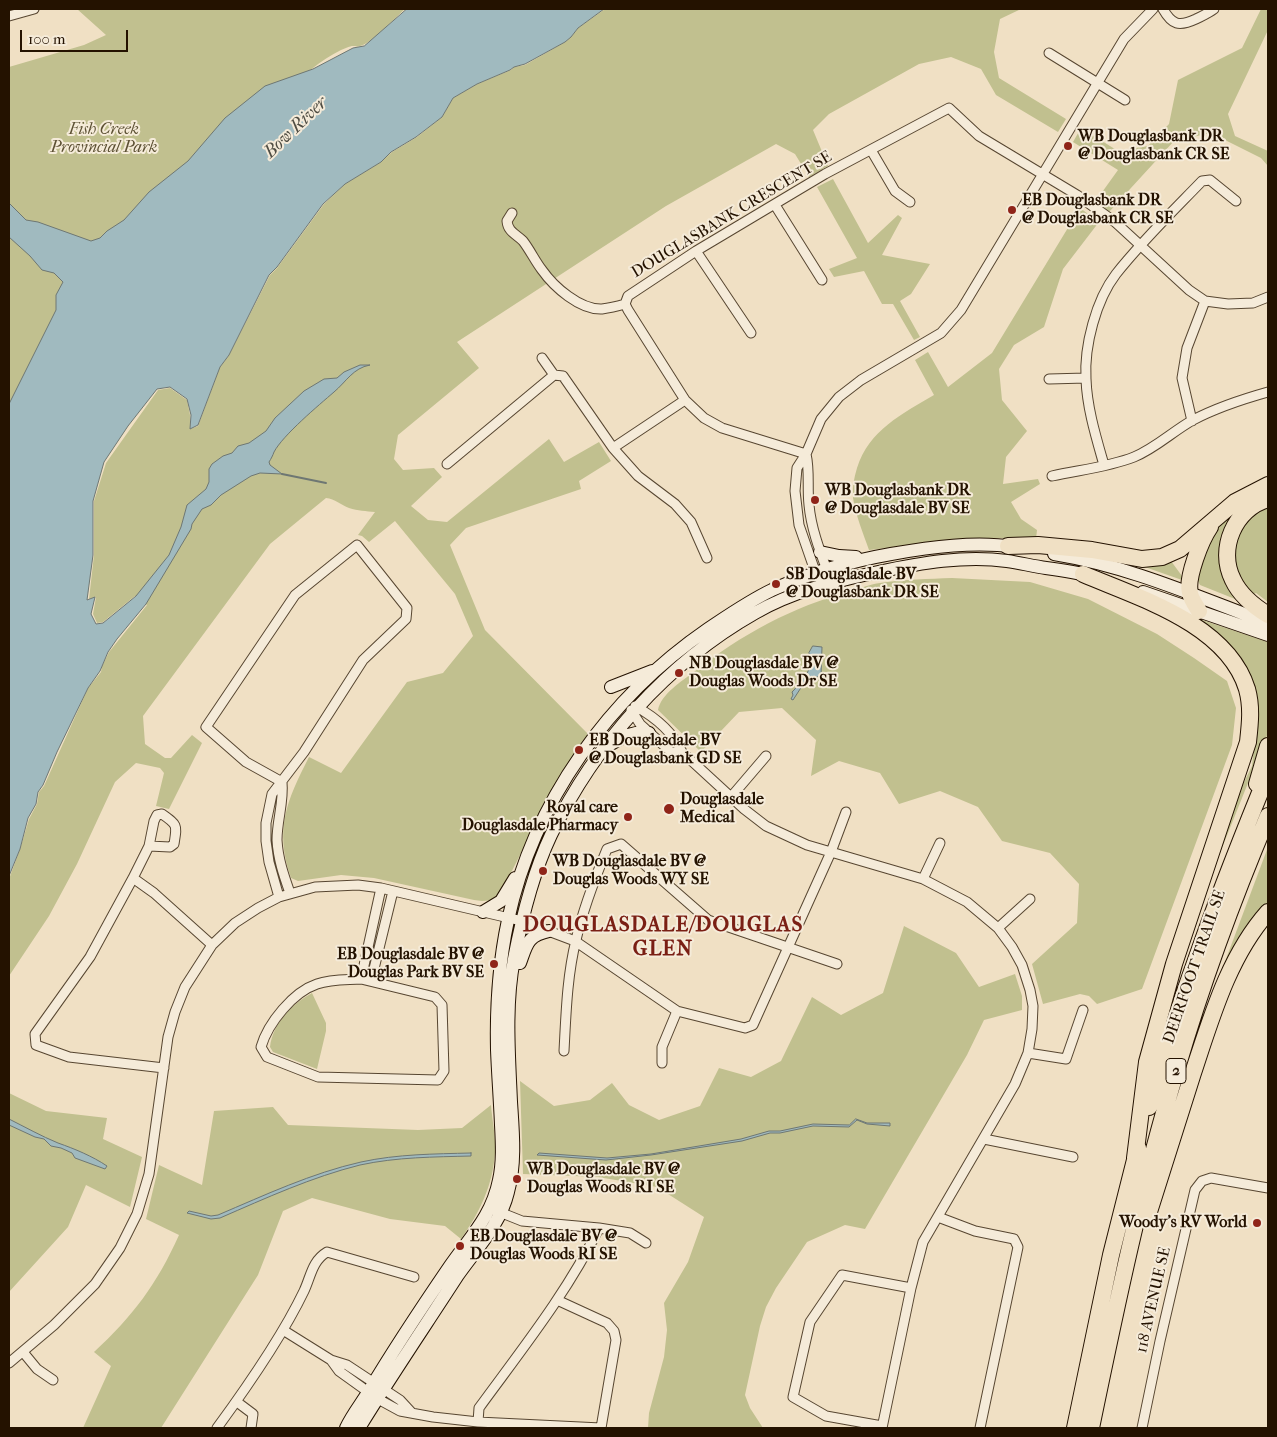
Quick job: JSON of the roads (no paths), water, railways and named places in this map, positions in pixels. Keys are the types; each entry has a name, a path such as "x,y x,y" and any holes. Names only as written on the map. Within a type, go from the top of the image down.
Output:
{"highway":[{"path":"1008,546 1047,546 1092,550 1142,559 1154,558 1174,552 1235,502 1268,485"},
{"path":"1268,499 1255,504 1236,523 1227,551 1228,566 1232,580 1243,595 1268,615"},
{"path":"1199,611 1189,592 1196,556 1208,530 1218,517"},
{"path":"1083,574 1169,611 1212,638 1228,654 1238,670 1247,689 1251,714 1248,742 1174,964 1147,1062 1135,1158"},
{"path":"1245,829 1268,746"},
{"name":"DEERFOOT TRAIL SE","path":"1075,1428 1111,1254 1162,1061 1192,968 1268,773"},
{"name":"DEERFOOT TRAIL SE","path":"1091,1428 1110,1334 1150,1164 1177,1068 1224,927 1268,816"},
{"path":"1110,1334 1212,1017 1230,971 1255,927 1268,912"}],"street":[{"path":"9,16 34,9"},
{"path":"821,572 799,525 796,490 797,468 806,454 821,419 839,397 861,380 941,333 961,310 1124,39 1153,9"},
{"path":"1163,9 1169,19 1177,24 1186,24 1214,9"},
{"path":"1049,53 1125,100"},
{"name":"DOUGLASBANK CRESCENT SE","path":"625,304 628,296 696,251 871,150 949,108 979,136 1043,174"},
{"path":"871,150 895,192 910,202"},
{"path":"1043,174 1099,210 1141,245 1189,290 1205,301 1228,304 1253,303 1268,297"},
{"path":"1104,465 1092,423 1086,378 1089,336 1097,310 1115,275 1202,181 1210,180 1236,201"},
{"path":"775,205 822,280"},
{"path":"512,213 507,221 510,231 522,241 549,279 565,293 580,304 590,308 602,309 625,304 684,400 704,418 722,428 806,454"},
{"path":"696,251 752,332"},
{"path":"1192,421 1182,378 1188,348 1205,301"},
{"path":"542,358 554,375"},
{"path":"448,464 554,375 563,376 613,448 638,476 675,504 692,522 707,558"},
{"path":"1049,379 1086,378"},
{"path":"1052,476 1135,456 1153,447 1192,421 1268,392"},
{"path":"613,448 684,400"},
{"path":"806,454 810,468 809,506 812,525 820,552 824,585"},
{"path":"279,897 268,862 266,842 266,823 272,794 282,782 304,752 363,660 406,619 407,608 357,545 295,595 206,727 246,762 282,782"},
{"path":"346,1428 376,1391 492,1229 496,1210 502,1152 497,1047 498,999 509,918 525,864 552,802 592,738 625,700 676,652 736,610 771,591 821,572 868,558 929,548 970,545 1008,546 1083,558 1116,567 1189,592 1268,623"},
{"path":"820,552 839,556 868,558"},
{"path":"496,1210 508,1195 513,1171 514,1150 509,1042 513,963 522,921 550,837 571,797 605,748 635,710 677,669 714,639 757,612 824,585 911,564 952,560 1006,561 1083,574 1126,586 1268,635"},
{"path":"611,687 659,668"},
{"path":"625,700 635,710 640,724 649,733 671,752 682,752"},
{"path":"635,710 649,714 678,742 682,752 744,809 766,826 807,845 923,880 967,902 998,928 1018,959 1030,990 1033,1006 1028,1053 1015,1084 923,1242 911,1288 882,1427 826,1416 793,1396 810,1322 842,1274 911,1288"},
{"path":"605,748 624,736 636,732 649,733"},
{"path":"731,797 766,756"},
{"path":"282,782 283,798 277,841 279,860 290,893"},
{"path":"9,1363 54,1325 95,1284 120,1248 137,1214 149,1174 168,1037 175,1012 185,987 212,945 235,923 279,897 315,887 358,885 381,888 522,921 575,941 677,1011 744,1028 753,1025 831,852 846,812"},
{"path":"923,880 940,843"},
{"path":"564,1051 566,1001 575,941 594,880 607,848 621,844 708,920 837,964"},
{"path":"149,846 90,957 35,1034 36,1044 69,1057 164,1068"},
{"path":"482,912 501,901 516,874 525,864"},
{"path":"133,878 154,893 212,945"},
{"path":"360,979 381,888"},
{"path":"371,981 393,891"},
{"path":"998,928 1030,899"},
{"path":"512,978 530,939 549,931"},
{"path":"360,979 435,997 442,1005 444,1071 438,1080 318,1077 267,1057 261,1047 264,1038 282,1010 295,996 317,984 338,980 360,979"},
{"path":"1028,1053 1066,1059 1083,1010"},
{"path":"662,1063 662,1047 677,1011"},
{"path":"984,1139 1074,1157"},
{"name":"118 AVENUE SE","path":"1142,1428 1195,1190 1202,1181 1211,1178 1268,1188"},
{"path":"496,1210 522,1221 599,1228 630,1233 646,1242"},
{"path":"938,1217 975,1231 1014,1239 1018,1247 980,1428"},
{"path":"478,1422 479,1408 557,1300 584,1259 599,1228"},
{"path":"217,1428 237,1402 283,1330 304,1292 318,1258 326,1252 414,1277"},
{"path":"283,1330 331,1360 347,1365 400,1411 478,1422 600,1428 616,1340 614,1331 607,1323 557,1300"},
{"path":"22,1352 36,1369 53,1380"},
{"path":"359,1428 376,1391"},
{"path":"237,1402 253,1414 251,1428"}],"water":[{"name":"Bow River","path":"407,9 604,9 578,28 565,42 525,64 477,84 453,98 442,117 416,137 391,152 381,162 345,184 323,204 277,267 269,275 229,355 220,367 198,425 190,429 191,415 187,399 170,387 157,389 128,426 104,462 93,501 93,555 87,600 95,597 91,614 96,624 103,623 136,596 169,555 181,527 187,505 206,489 209,482 209,469 212,464 223,456 232,453 238,446 249,443 266,431 275,418 304,391 324,379 337,378 344,372 360,365 370,365 359,369 350,376 293,429 279,445 269,462 270,465 282,474 260,473 251,476 221,495 211,505 202,509 146,604 108,652 100,671 88,688 38,792 36,804 28,818 20,849 9,876 9,404 56,310 56,295 63,282 54,273 42,270 9,237 9,203 26,220 38,222 91,241 100,238 124,220 149,192 188,161 225,118 265,86 313,69 353,48 364,46"},
{"path":"813,646 822,647 821,675 804,683 793,700 791,699 792,692 806,676 811,664 809,653"},
{"path":"9,1119 107,1166 105,1169 75,1158 72,1153 51,1146 44,1139 9,1125"},
{"path":"856,1119 867,1123 890,1123 890,1126 867,1124 857,1120 849,1127 813,1126 780,1133 770,1133 742,1141 651,1155 606,1160 537,1155 539,1153 607,1158 651,1154 741,1139 769,1131 780,1131 813,1124 849,1125"},
{"path":"471,1153 471,1156 402,1159 360,1165 307,1182 220,1218 211,1219 187,1213 189,1211 211,1216 218,1215 307,1178 375,1159 430,1154"}],"waterway":[{"path":"282,474 326,483"}],"place":[{"name":"WB Douglasbank DR @ Douglasbank CR SE","path":"1068,146"},
{"name":"EB Douglasbank DR @ Douglasbank CR SE","path":"1012,210"},
{"name":"WB Douglasbank DR @ Douglasdale BV SE","path":"815,500"},
{"name":"SB Douglasdale BV @ Douglasbank DR SE","path":"776,584"},
{"name":"NB Douglasdale BV @ Douglas Woods Dr SE","path":"679,673"},
{"name":"EB Douglasdale BV @ Douglasbank GD SE","path":"579,750"},
{"name":"Douglasdale Medical","path":"669,809"},
{"name":"Royal care Douglasdale Pharmacy","path":"628,817"},
{"name":"WB Douglasdale BV @ Douglas Woods WY SE","path":"543,871"},
{"name":"EB Douglasdale BV @ Douglas Park BV SE","path":"494,964"},
{"name":"WB Douglasdale BV @ Douglas Woods RI SE","path":"517,1179"},
{"name":"Woody's RV World","path":"1257,1223"},
{"name":"EB Douglasdale BV @ Douglas Woods RI SE","path":"460,1246"}],"district":[{"name":"DOUGLASDALE/DOUGLAS GLEN","path":"663,938"}],"park label":[{"name":"Fish Creek Provincial Park","path":"104,139"}]}
